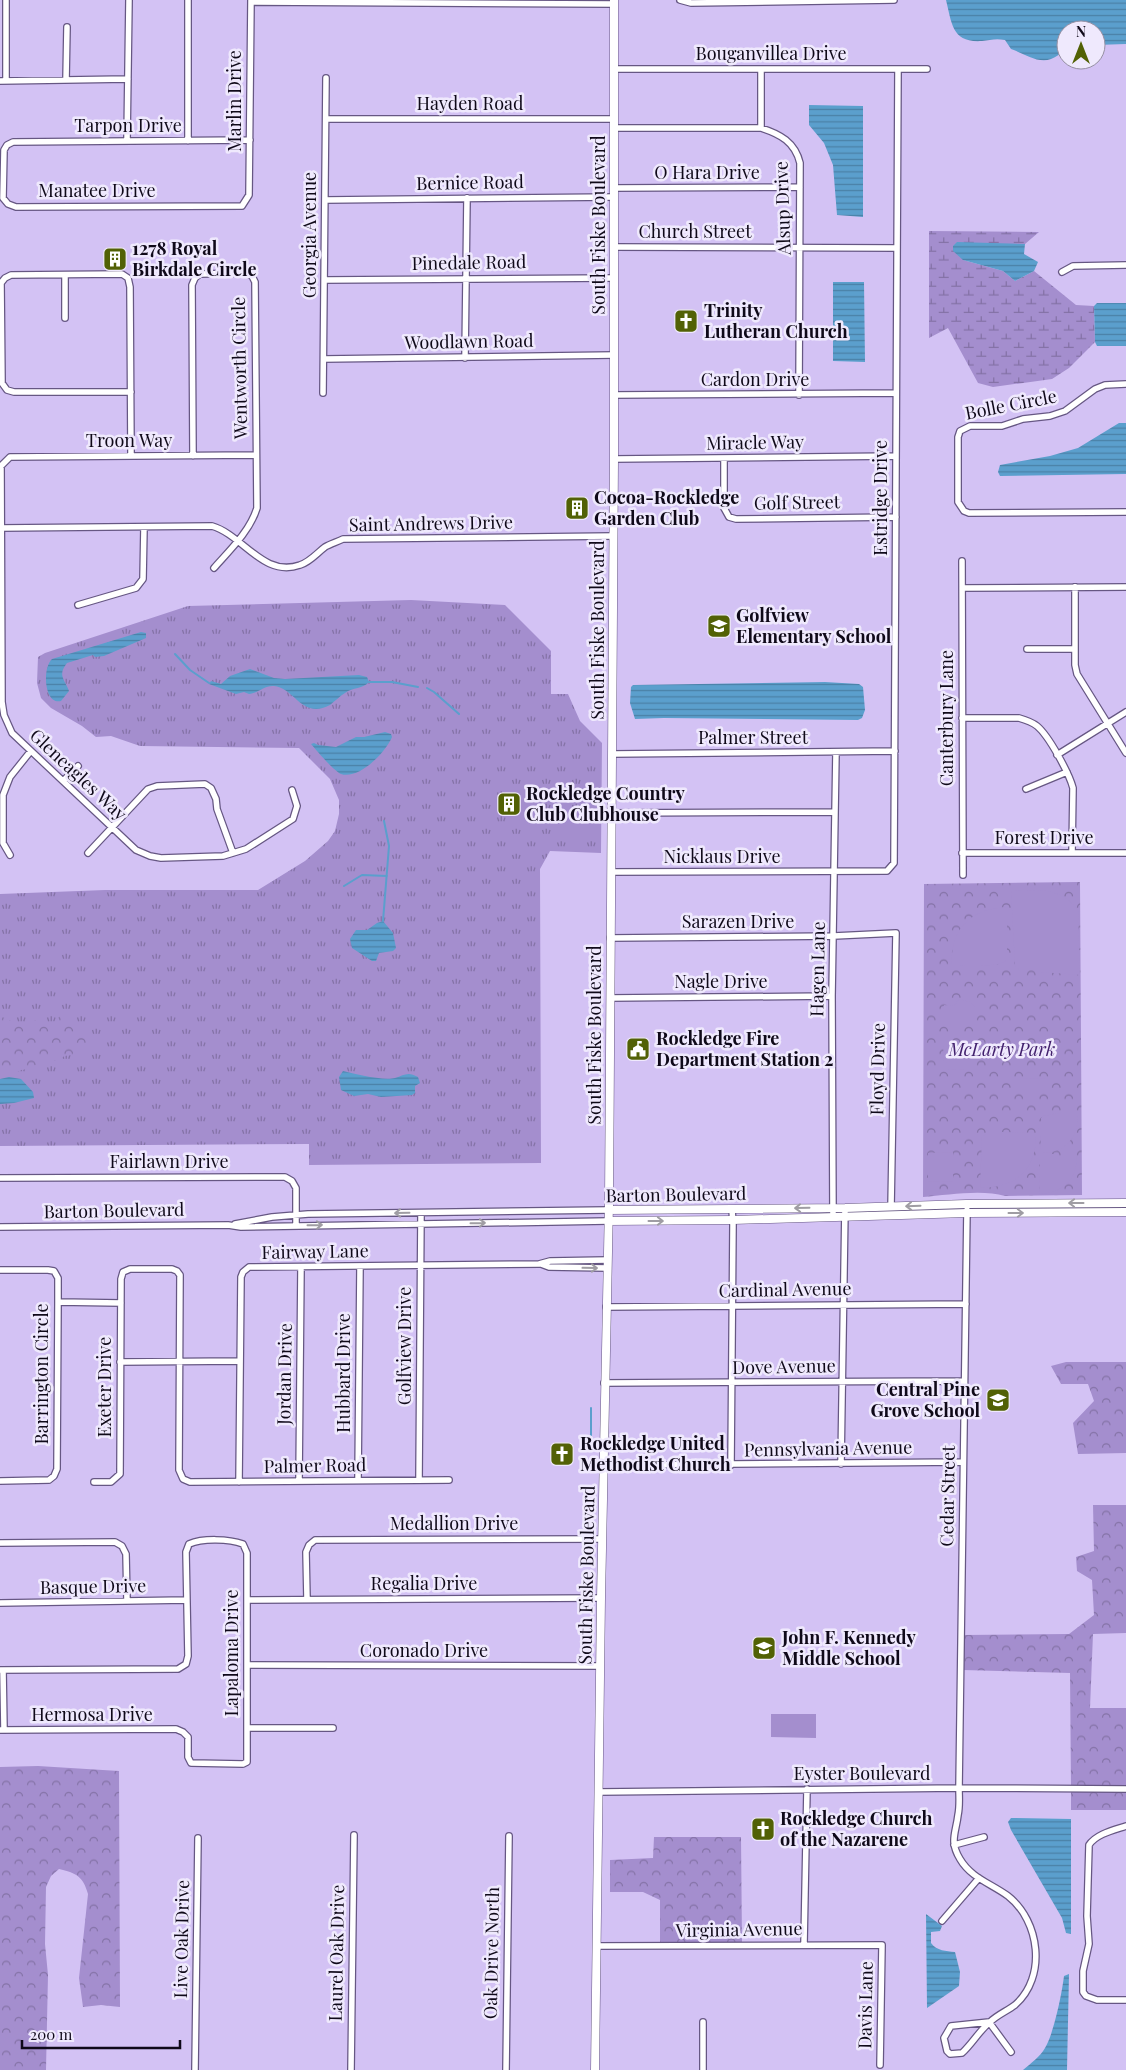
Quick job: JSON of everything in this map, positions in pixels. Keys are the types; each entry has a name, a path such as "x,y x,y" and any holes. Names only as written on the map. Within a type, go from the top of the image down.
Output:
{"main road":[{"name":"South Fiske Boulevard","path":"595,2070 604,1383 608,1221 612,813 614,2"},
{"name":"Barton Boulevard","path":"608,1221 733,1220 833,1216 845,1212 891,1207 966,1204 1125,1203"},
{"path":"1125,1203 1125,1212"},
{"name":"Barton Boulevard","path":"608,1210 833,1208 845,1212 1125,1212"},
{"path":"681,1221 685,1214 694,1209"}],"street":[{"path":"6,0 3,81 128,79"},
{"path":"127,140 129,0"},
{"path":"188,0 188,141"},
{"path":"680,0 690,3 894,0"},
{"path":"251,1 614,2"},
{"name":"Marlin Drive","path":"247,201 250,196 251,1"},
{"path":"66,80 67,27"},
{"name":"Bouganvillea Drive","path":"614,69 927,69"},
{"path":"761,69 761,128"},
{"name":"Estridge Drive","path":"834,871 887,871 894,863 898,69"},
{"name":"Georgia Avenue","path":"323,393 326,78"},
{"name":"Hayden Road","path":"326,119 614,119"},
{"name":"Alsup Drive","path":"614,128 761,128 777,133 791,144 800,163 799,395"},
{"name":"Tarpon Drive","path":"7,145 13,142 250,140"},
{"name":"Manatee Drive","path":"7,145 4,150 3,198 8,204 16,207 242,206 247,201"},
{"name":"O Hara Drive","path":"614,193 800,187"},
{"name":"Bernice Road","path":"326,200 614,193"},
{"path":"465,358 467,198"},
{"name":"Church Street","path":"614,247 896,248"},
{"path":"1062,272 1072,266 1126,265"},
{"name":"Wentworth Circle","path":"193,456 192,285 195,278 200,274 246,273 252,276 255,282 257,508 254,518 238,542 214,568"},
{"path":"131,392 14,392 7,390 2,383 1,283 4,278 11,275 122,274 128,278 130,287 131,392 131,455"},
{"path":"65,275 65,318"},
{"name":"Pinedale Road","path":"325,280 466,277 614,278"},
{"name":"Woodlawn Road","path":"324,359 614,355"},
{"name":"Bolle Circle","path":"1126,384 1105,385 1095,389 1065,411 1050,416 1023,419 1002,426 970,426 960,431 958,437 958,502 964,512 1126,512"},
{"name":"Cardon Drive","path":"614,395 896,394"},
{"name":"Troon Way","path":"4,462 10,457 256,455"},
{"name":"Miracle Way","path":"614,459 896,456"},
{"name":"Golf Street","path":"724,459 724,508 729,517 736,519 896,517"},
{"name":"Gleneagles Way","path":"4,462 0,466 2,702 4,715 12,732 30,752 136,850 150,856 161,858 223,856 246,849 293,819 298,806 292,790"},
{"name":"Saint Andrews Drive","path":"1,528 212,526 222,529 266,562 276,566 291,568 303,564 326,546 342,539 613,536"},
{"path":"78,606 136,588 140,584 143,579 144,527"},
{"name":"Canterbury Lane","path":"962,561 963,875"},
{"path":"1074,587 1077,674 1126,753"},
{"path":"962,588 1126,587"},
{"path":"1027,650 1075,650"},
{"path":"1057,755 1126,712"},
{"path":"962,718 1019,718 1028,720 1041,730 1057,755 1073,788 1072,853"},
{"name":"Palmer Street","path":"612,754 895,751"},
{"path":"10,855 3,843 3,795 10,777 30,752"},
{"name":"Hagen Lane","path":"833,1216 832,996 836,752"},
{"path":"63,781 78,766"},
{"path":"1026,789 1066,772"},
{"path":"88,853 148,789 157,786 205,784 211,788 216,799 217,809 233,853"},
{"path":"612,813 835,812"},
{"name":"Forest Drive","path":"962,853 1126,852"},
{"name":"Nicklaus Drive","path":"611,872 834,871"},
{"name":"Sarazen Drive","path":"610,938 834,936 896,933"},
{"name":"Floyd Drive","path":"891,1207 896,933"},
{"name":"Nagle Drive","path":"610,998 832,996"},
{"name":"Fairlawn Drive","path":"0,1178 285,1177 292,1181 296,1188 296,1225"},
{"name":"Cedar Street","path":"954,1845 953,1832 958,1816 959,1788 966,1204"},
{"path":"731,1465 732,1209"},
{"name":"Barton Boulevard","path":"228,1225 272,1217 296,1215 608,1210"},
{"path":"554,1211 554,1222"},
{"name":"Golfview Drive","path":"418,1480 421,1212"},
{"path":"841,1464 845,1212"},
{"name":"Barton Boulevard","path":"0,1227 608,1221"},
{"name":"Fairway Lane","path":"239,1482 241,1277 243,1272 249,1267 539,1264 549,1266 607,1264"},
{"name":"Hubbard Drive","path":"358,1480 360,1266"},
{"name":"Jordan Drive","path":"299,1481 301,1267"},
{"name":"Exeter Drive","path":"94,1482 111,1482 120,1474 121,1280 124,1272 130,1269 172,1269 180,1275 180,1362"},
{"name":"Barrington Circle","path":"0,1270 48,1270 54,1271 58,1278 57,1470 49,1480 0,1480"},
{"path":"58,1302 121,1303"},
{"name":"Cardinal Avenue","path":"606,1307 966,1304"},
{"path":"120,1362 240,1361"},
{"name":"Palmer Road","path":"180,1362 179,1470 183,1479 190,1482 449,1480"},
{"name":"Dove Avenue","path":"604,1383 964,1381"},
{"name":"Pennsylvania Avenue","path":"603,1464 731,1465 963,1462"},
{"name":"Medallion Drive","path":"307,1599 306,1552 308,1545 315,1540 602,1539"},
{"name":"Lapaloma Drive","path":"187,1600 186,1552 189,1544 195,1541 235,1541 243,1544 246,1553 247,1600 247,1762 243,1764 196,1764 191,1763 188,1757"},
{"path":"0,1543 115,1542 122,1546 126,1554 127,1602"},
{"name":"Regalia Drive","path":"247,1600 601,1598"},
{"path":"2,1730 2,1670 178,1669 186,1664 188,1656 187,1600"},
{"name":"Basque Drive","path":"0,1602 187,1600"},
{"name":"Coronado Drive","path":"248,1666 600,1666"},
{"path":"248,1728 333,1728"},
{"name":"Hermosa Drive","path":"2,1730 176,1729 188,1737 188,1757"},
{"name":"Eyster Boulevard","path":"599,1792 959,1788 1126,1789"},
{"path":"804,1944 807,1789"},
{"path":"1126,1826 1106,1833 1092,1841 1089,1845 1087,1916 1089,1944 1083,1972 1083,1992 1086,1996 1097,2000 1126,2000"},
{"name":"Laurel Oak Drive","path":"351,2070 354,1836"},
{"name":"Oak Drive North","path":"506,2070 509,1836"},
{"path":"984,1837 954,1845 960,1859 970,1872 1009,1896 1020,1908 1032,1928 1036,1944 1036,1964 1030,1983 1016,2004 989,2022 962,2053 950,2054 946,2051 944,2038 951,2026 989,2022"},
{"name":"Live Oak Drive","path":"196,2070 198,1838"},
{"path":"942,1921 979,1878"},
{"name":"Virginia Avenue","path":"597,1946 882,1945"},
{"name":"Davis Lane","path":"880,2065 882,1945"},
{"path":"703,2022 703,2070"},
{"path":"989,2022 1011,2052"}],"green space":[{"path":"929,231 1039,232 1025,244 963,260 1003,271 1015,281 1034,271 1076,305 1094,306 1095,342 1069,368 1052,379 993,387 978,383 948,328 929,338"},
{"path":"411,600 505,605 551,651 551,694 568,694 580,721 602,743 601,853 550,851 540,869 541,1163 309,1165 309,1144 0,1146 0,894 105,890 258,890 305,861 328,841 335,831 339,814 339,800 330,779 299,748 140,746 111,736 96,737 82,726 51,708 41,698 37,683 38,657 45,653 188,606"},
{"path":"570,807 593,807 593,837 570,837"},
{"name":"McLarty Park","path":"1080,882 1082,1195 1005,1196 975,1193 923,1197 924,884"},
{"path":"1036,890 1060,895 1070,901 1078,910 1080,975 1041,972 1040,970 1019,970 1015,965 1011,891"},
{"path":"1007,907 1007,960 1003,963 990,965 952,965 952,952 955,941 965,923 973,916 983,912"},
{"path":"959,999 970,1002 975,1007 975,1023 951,1023 950,1017 944,1017 944,1005 954,1006"},
{"path":"62,1014 72,1015 74,1018 71,1023 87,1033 88,1045 73,1055 31,1066 18,1072 14,1071 9,1074 0,1075 0,1016 21,1025 36,1020 47,1024 54,1022"},
{"path":"943,1045 964,1045 964,1070 948,1069 948,1063 944,1062"},
{"path":"1045,1078 1045,1093 1023,1093 1023,1079"},
{"path":"1059,1113 1059,1116 1077,1116 1075,1132 1068,1144 1062,1148 1048,1153 1040,1153 1041,1134 1038,1134 1038,1129 1041,1128 1041,1118"},
{"path":"1002,1132 1036,1133 1033,1157 1028,1167 1014,1180 1004,1185 980,1188 982,1137 986,1134 1001,1134"},
{"path":"953,1152 953,1181 928,1182 928,1153"},
{"path":"1052,1154 1057,1154 1058,1156 1077,1156 1074,1172 1067,1184 1062,1188 1039,1194 1040,1175 1037,1174 1037,1170 1040,1169 1040,1159 1042,1157 1052,1157"},
{"path":"1066,1362 1126,1362 1126,1453 1078,1454 1073,1423 1094,1401 1088,1384 1061,1384 1051,1366"},
{"path":"1093,1505 1126,1505 1126,1633 1093,1634 1090,1708 1126,1708 1126,1786 1071,1786 1070,1673 963,1670 964,1635 1069,1634 1094,1615 1092,1580 1077,1571 1076,1557 1094,1551"},
{"path":"771,1714 816,1714 816,1738 771,1737"},
{"path":"38,1766 119,1771 120,2007 101,2005 83,2007 79,1978 88,1894 84,1883 78,1876 59,1869 51,1876 46,1887 45,1944 48,1975 46,2070 0,2070 0,1767"},
{"path":"1071,1792 1126,1792 1126,1810 1071,1810"},
{"path":"654,1837 741,1837 742,1942 660,1943 660,1900 643,1892 610,1892 610,1860 653,1858"}],"water":[{"path":"946,0 1126,0 1126,44 1106,45 1106,20 1056,20 1056,56 1046,60 1036,59 1011,49 1005,40 972,41 965,39 959,35 952,24"},
{"path":"809,105 863,106 863,217 837,215 833,165 824,143 809,125"},
{"path":"957,242 1025,244 1024,254 1038,262 1034,271 1015,281 1003,271 963,260 953,251 953,246"},
{"path":"833,282 864,282 865,362 833,361"},
{"path":"1097,303 1126,303 1126,346 1097,346 1095,342 1094,306"},
{"path":"1119,423 1126,423 1126,474 1000,476 998,472 1000,465 1050,456 1078,448"},
{"path":"141,632 146,633 146,638 104,656 95,657 93,655 67,663 62,674 69,691 61,701 55,701 51,697 46,685 46,677 52,659"},
{"path":"250,669 274,678 359,675 367,677 369,682 364,686 348,691 330,705 320,709 312,709 306,706 288,692 274,686 249,694 244,692 236,694 209,684 211,681 221,684 230,676"},
{"path":"825,682 859,684 863,687 865,710 862,718 858,720 635,719 630,703 631,687 633,685"},
{"path":"385,732 391,734 392,737 378,757 363,769 348,775 341,774 334,769 311,744 336,747 356,737"},
{"path":"383,921 393,933 396,948 393,951 379,953 376,961 372,961 352,948 350,939 356,930 367,930"},
{"path":"343,1071 383,1079 411,1074 418,1077 420,1083 415,1086 415,1093 412,1095 381,1097 368,1094 354,1096 341,1090 339,1077"},
{"path":"9,1077 21,1079 33,1092 34,1098 0,1104 0,1079"},
{"path":"1011,1818 1071,1819 1071,1934 1066,1933 1062,1918 1011,1830 1008,1822"},
{"path":"926,1914 942,1926 940,1931 931,1932 931,1943 939,1949 955,1952 960,1972 959,1986 927,2008"},
{"path":"1069,1974 1067,2070 1023,2070 1045,2048 1057,2013 1064,1976"}],"waterway":[{"path":"175,654 190,670 209,683"},
{"path":"369,682 392,682 418,687"},
{"path":"427,688 459,714"},
{"path":"383,921 389,846 384,821"},
{"path":"344,886 362,875 387,876"},
{"path":"591,1408 591,1436"}],"place":[{"name":"1278 Royal Birkdale Circle","path":"115,259"},
{"name":"Trinity Lutheran Church","path":"686,321"},
{"name":"Cocoa-Rockledge Garden Club","path":"577,508"},
{"name":"Golfview Elementary School","path":"719,626"},
{"name":"Rockledge Country Club Clubhouse","path":"509,804"},
{"name":"Rockledge Fire Department Station 2","path":"638,1049"},
{"name":"Central Pine Grove School","path":"998,1400"},
{"name":"Rockledge United Methodist Church","path":"562,1454"},
{"name":"John F. Kennedy Middle School","path":"764,1648"},
{"name":"Rockledge Church of the Nazarene","path":"763,1829"}]}
